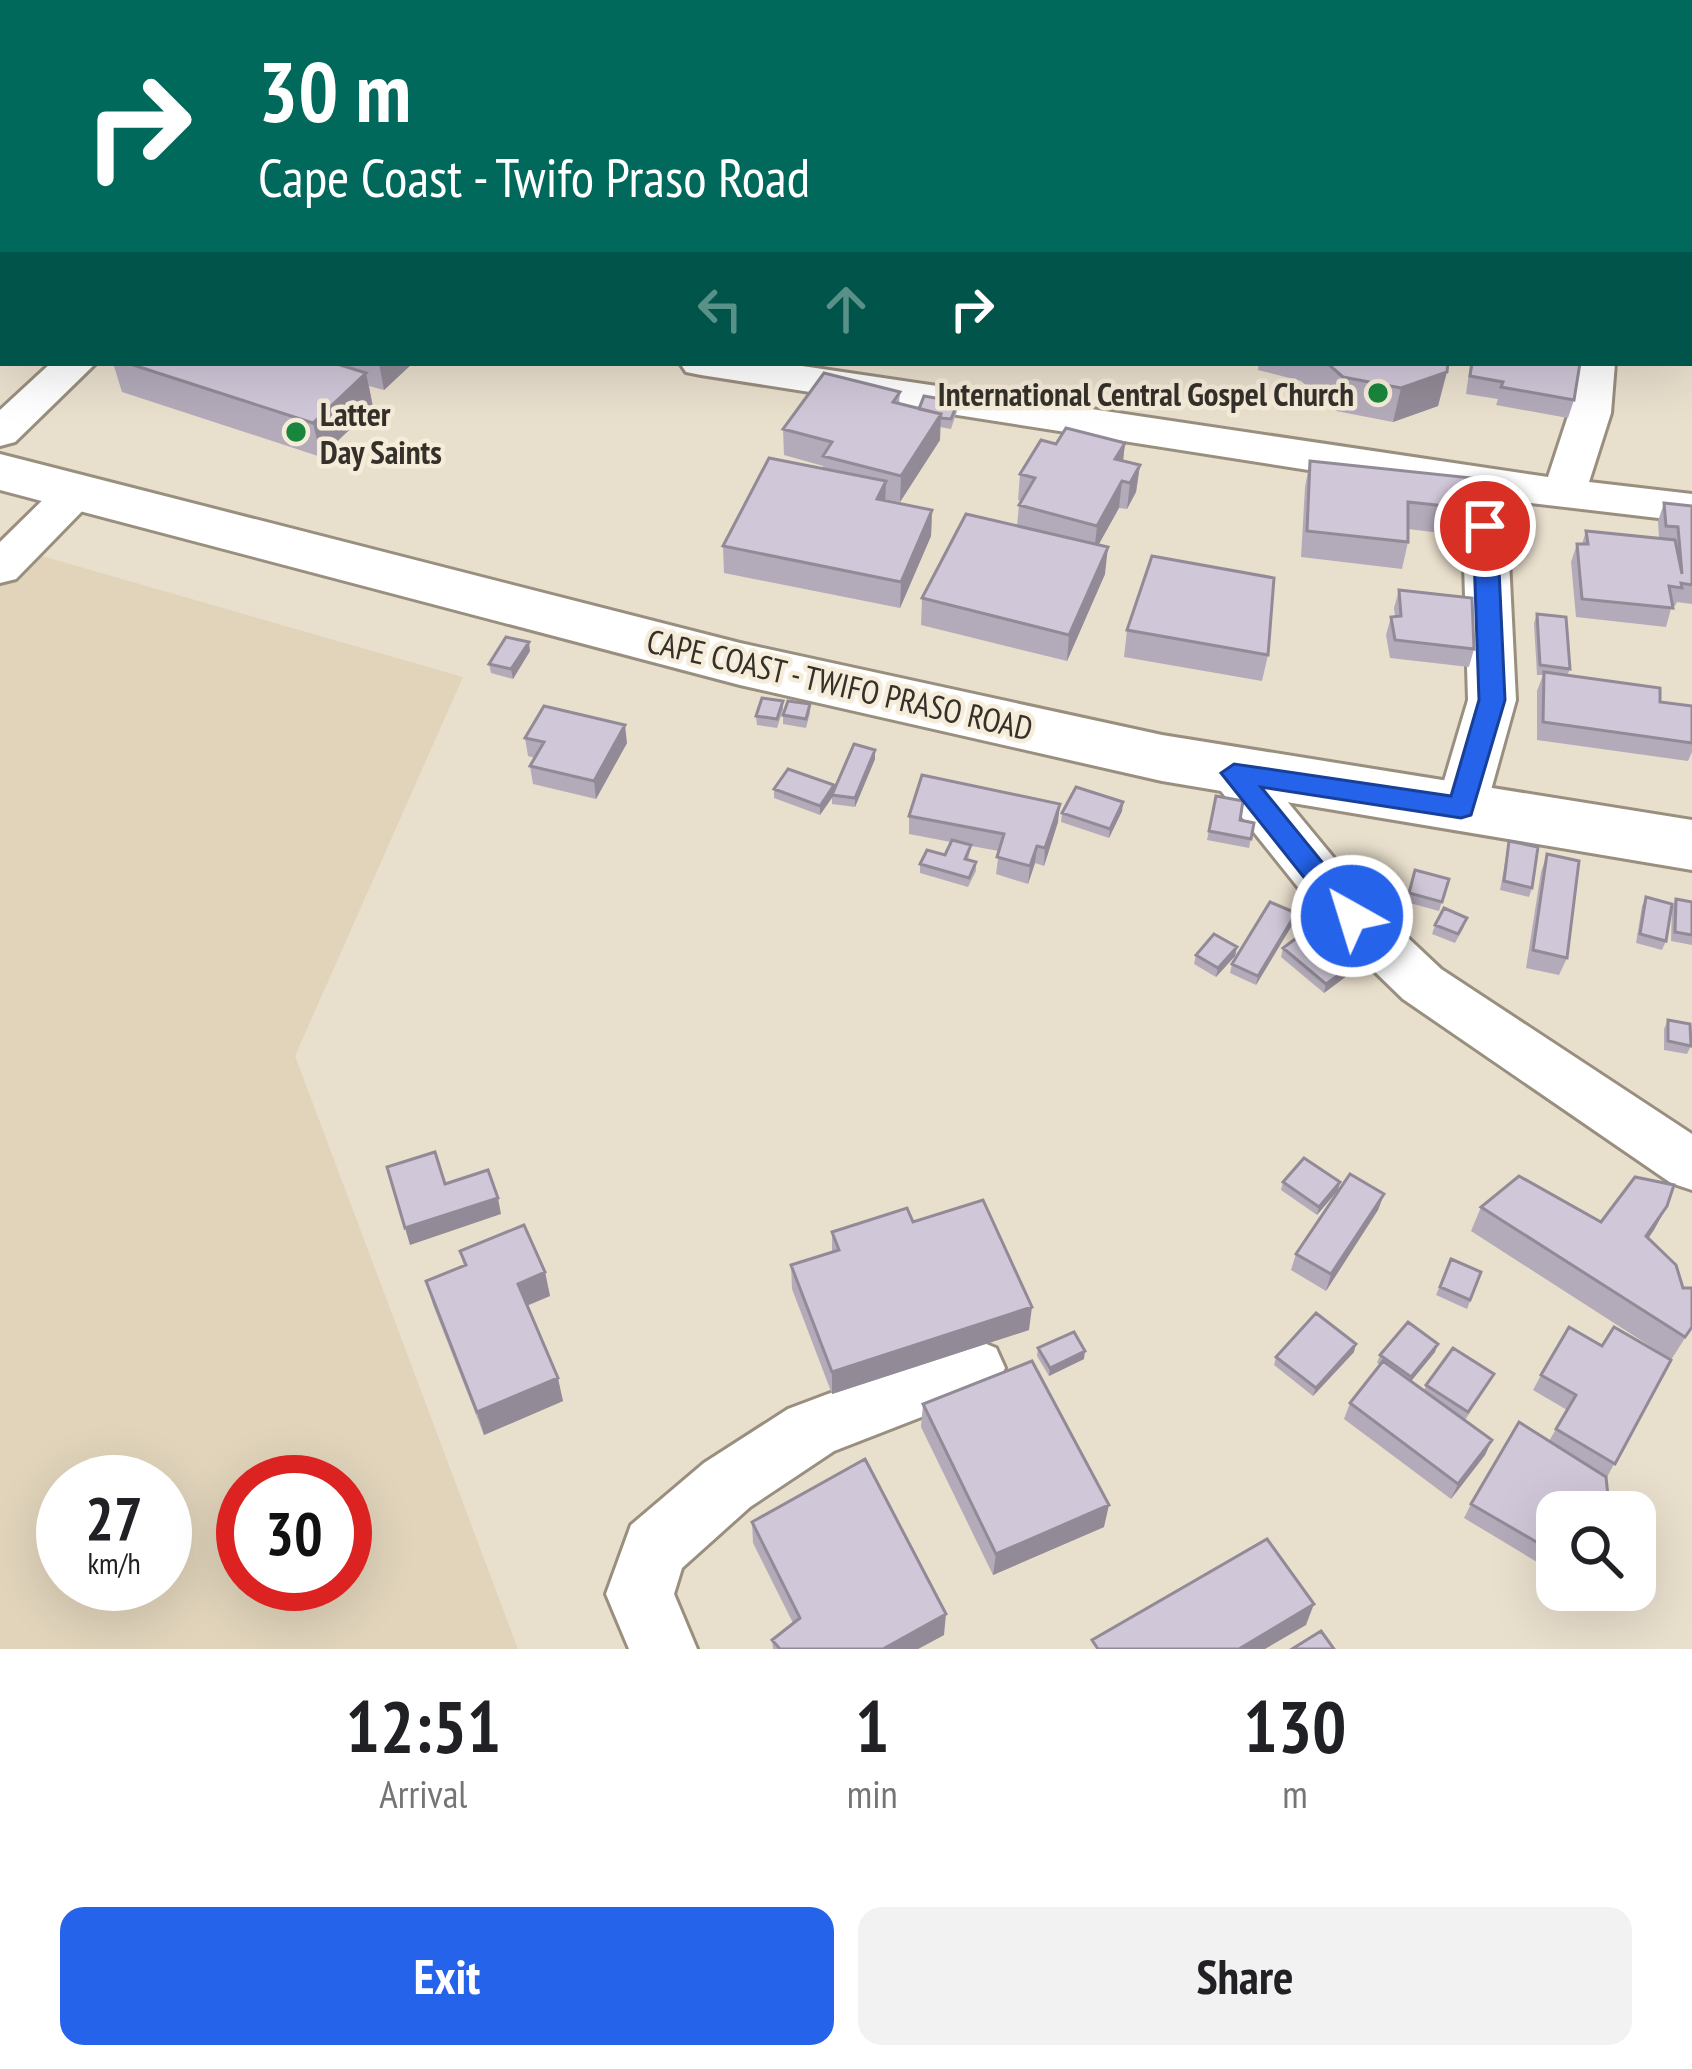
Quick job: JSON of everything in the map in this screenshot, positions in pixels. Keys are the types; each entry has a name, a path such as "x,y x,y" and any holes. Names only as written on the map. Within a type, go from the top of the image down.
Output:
{"main road":[{"name":"CAPE COAST - TWIFO PRASO ROAD","path":"0,472 740,664 1234,773 1692,845"}],"street":[{"path":"0,433 72,366"},
{"path":"741,366 943,381 1483,483 1692,508"},
{"path":"1563,493 1578,460 1594,394 1594,366"},
{"path":"1461,808 1492,700 1483,483"},
{"path":"0,568 76,492"},
{"path":"1234,773 1352,916 1423,984 1692,1165"},
{"path":"663,1649 640,1594 655,1548 727,1485 811,1430 974,1368"}],"shaded area":[{"path":"0,544 463,677 295,1056 518,1649 0,1649"}],"building":[{"path":"136,366 344,366 366,373 313,423"},
{"path":"1330,366 1448,366 1447,372 1401,388 1343,377"},
{"path":"1472,366 1580,366 1574,400 1501,387 1503,382 1470,376"},
{"path":"824,373 900,392 893,402 941,414 901,476 823,456 832,442 783,429"},
{"path":"924,396 958,402 951,419 919,409"},
{"path":"1066,428 1125,443 1115,459 1140,465 1130,483 1122,481 1097,526 1019,505 1035,478 1020,474 1041,440 1056,444"},
{"path":"769,458 886,481 877,499 932,510 901,582 723,546"},
{"path":"1310,461 1472,478 1473,509 1408,502 1408,542 1307,531"},
{"path":"1664,503 1692,506 1692,585 1669,586 1673,608 1582,599 1577,544 1588,544 1586,531 1675,540 1682,574 1678,527 1666,526"},
{"path":"966,514 1108,547 1069,635 922,598"},
{"path":"1152,556 1274,578 1268,655 1127,630"},
{"path":"1399,590 1472,598 1474,649 1395,640 1391,617 1401,616"},
{"path":"1537,614 1566,617 1570,669 1540,665"},
{"path":"506,637 529,642 511,669 489,664"},
{"path":"1544,672 1660,688 1660,702 1692,706 1692,743 1543,722"},
{"path":"762,698 783,701 777,719 756,716"},
{"path":"788,701 810,704 806,719 783,715"},
{"path":"544,706 625,725 594,781 530,766 544,742 525,738"},
{"path":"854,744 875,750 855,798 832,795"},
{"path":"788,769 834,785 820,806 774,789"},
{"path":"922,775 1060,804 1045,848 1037,846 1030,866 997,857 1004,834 909,816"},
{"path":"1076,787 1123,802 1110,829 1062,813"},
{"path":"1216,796 1243,801 1240,820 1254,823 1251,839 1209,831"},
{"path":"952,840 971,845 965,859 976,862 969,878 920,864 927,850 945,855"},
{"path":"1509,841 1538,847 1532,888 1504,881"},
{"path":"1547,854 1579,861 1567,958 1533,950"},
{"path":"1415,870 1449,879 1442,902 1409,893"},
{"path":"1646,897 1672,904 1666,941 1640,934"},
{"path":"1676,899 1692,902 1692,935 1675,932"},
{"path":"1270,902 1296,913 1258,976 1232,964"},
{"path":"1444,908 1467,918 1458,934 1435,925"},
{"path":"1310,928 1354,964 1326,984 1283,948"},
{"path":"1214,934 1237,947 1218,968 1196,955"},
{"path":"1668,1020 1690,1024 1691,1046 1668,1041"},
{"path":"435,1152 445,1184 488,1170 498,1198 405,1228 387,1167"},
{"path":"1304,1158 1340,1182 1319,1207 1283,1182"},
{"path":"1350,1174 1384,1194 1331,1274 1296,1254"},
{"path":"1519,1176 1601,1222 1635,1177 1674,1185 1667,1206 1646,1236 1676,1265 1683,1288 1692,1288 1692,1327 1685,1337 1481,1207"},
{"path":"983,1200 1032,1307 832,1372 791,1265 839,1250 832,1232 907,1208 913,1222"},
{"path":"524,1225 545,1272 518,1284 558,1378 477,1412 426,1281 466,1265 460,1251"},
{"path":"1451,1259 1481,1272 1470,1300 1440,1287"},
{"path":"1316,1313 1356,1344 1316,1388 1276,1357"},
{"path":"1408,1322 1438,1344 1411,1377 1380,1355"},
{"path":"1569,1327 1602,1346 1614,1327 1671,1360 1615,1464 1556,1429 1576,1395 1541,1375"},
{"path":"1074,1332 1085,1351 1050,1368 1038,1348"},
{"path":"1453,1348 1494,1374 1468,1412 1426,1385"},
{"path":"1032,1361 1109,1505 996,1554 923,1404"},
{"path":"1383,1361 1492,1440 1458,1484 1350,1403"},
{"path":"1519,1422 1606,1477 1607,1491 1536,1491 1536,1542 1471,1504"},
{"path":"865,1459 946,1614 883,1649 780,1649 772,1640 800,1618 752,1522"},
{"path":"1267,1539 1314,1604 1239,1649 1098,1649 1092,1640"},
{"path":"1321,1631 1334,1649 1292,1649"}],"place":[{"name":"International Central Gospel Church","path":"1378,393"},
{"name":"Latter Day Saints","path":"296,432"}],"route":[{"path":"1352,916 1234,773 1461,808 1492,700 1485,526"}]}
